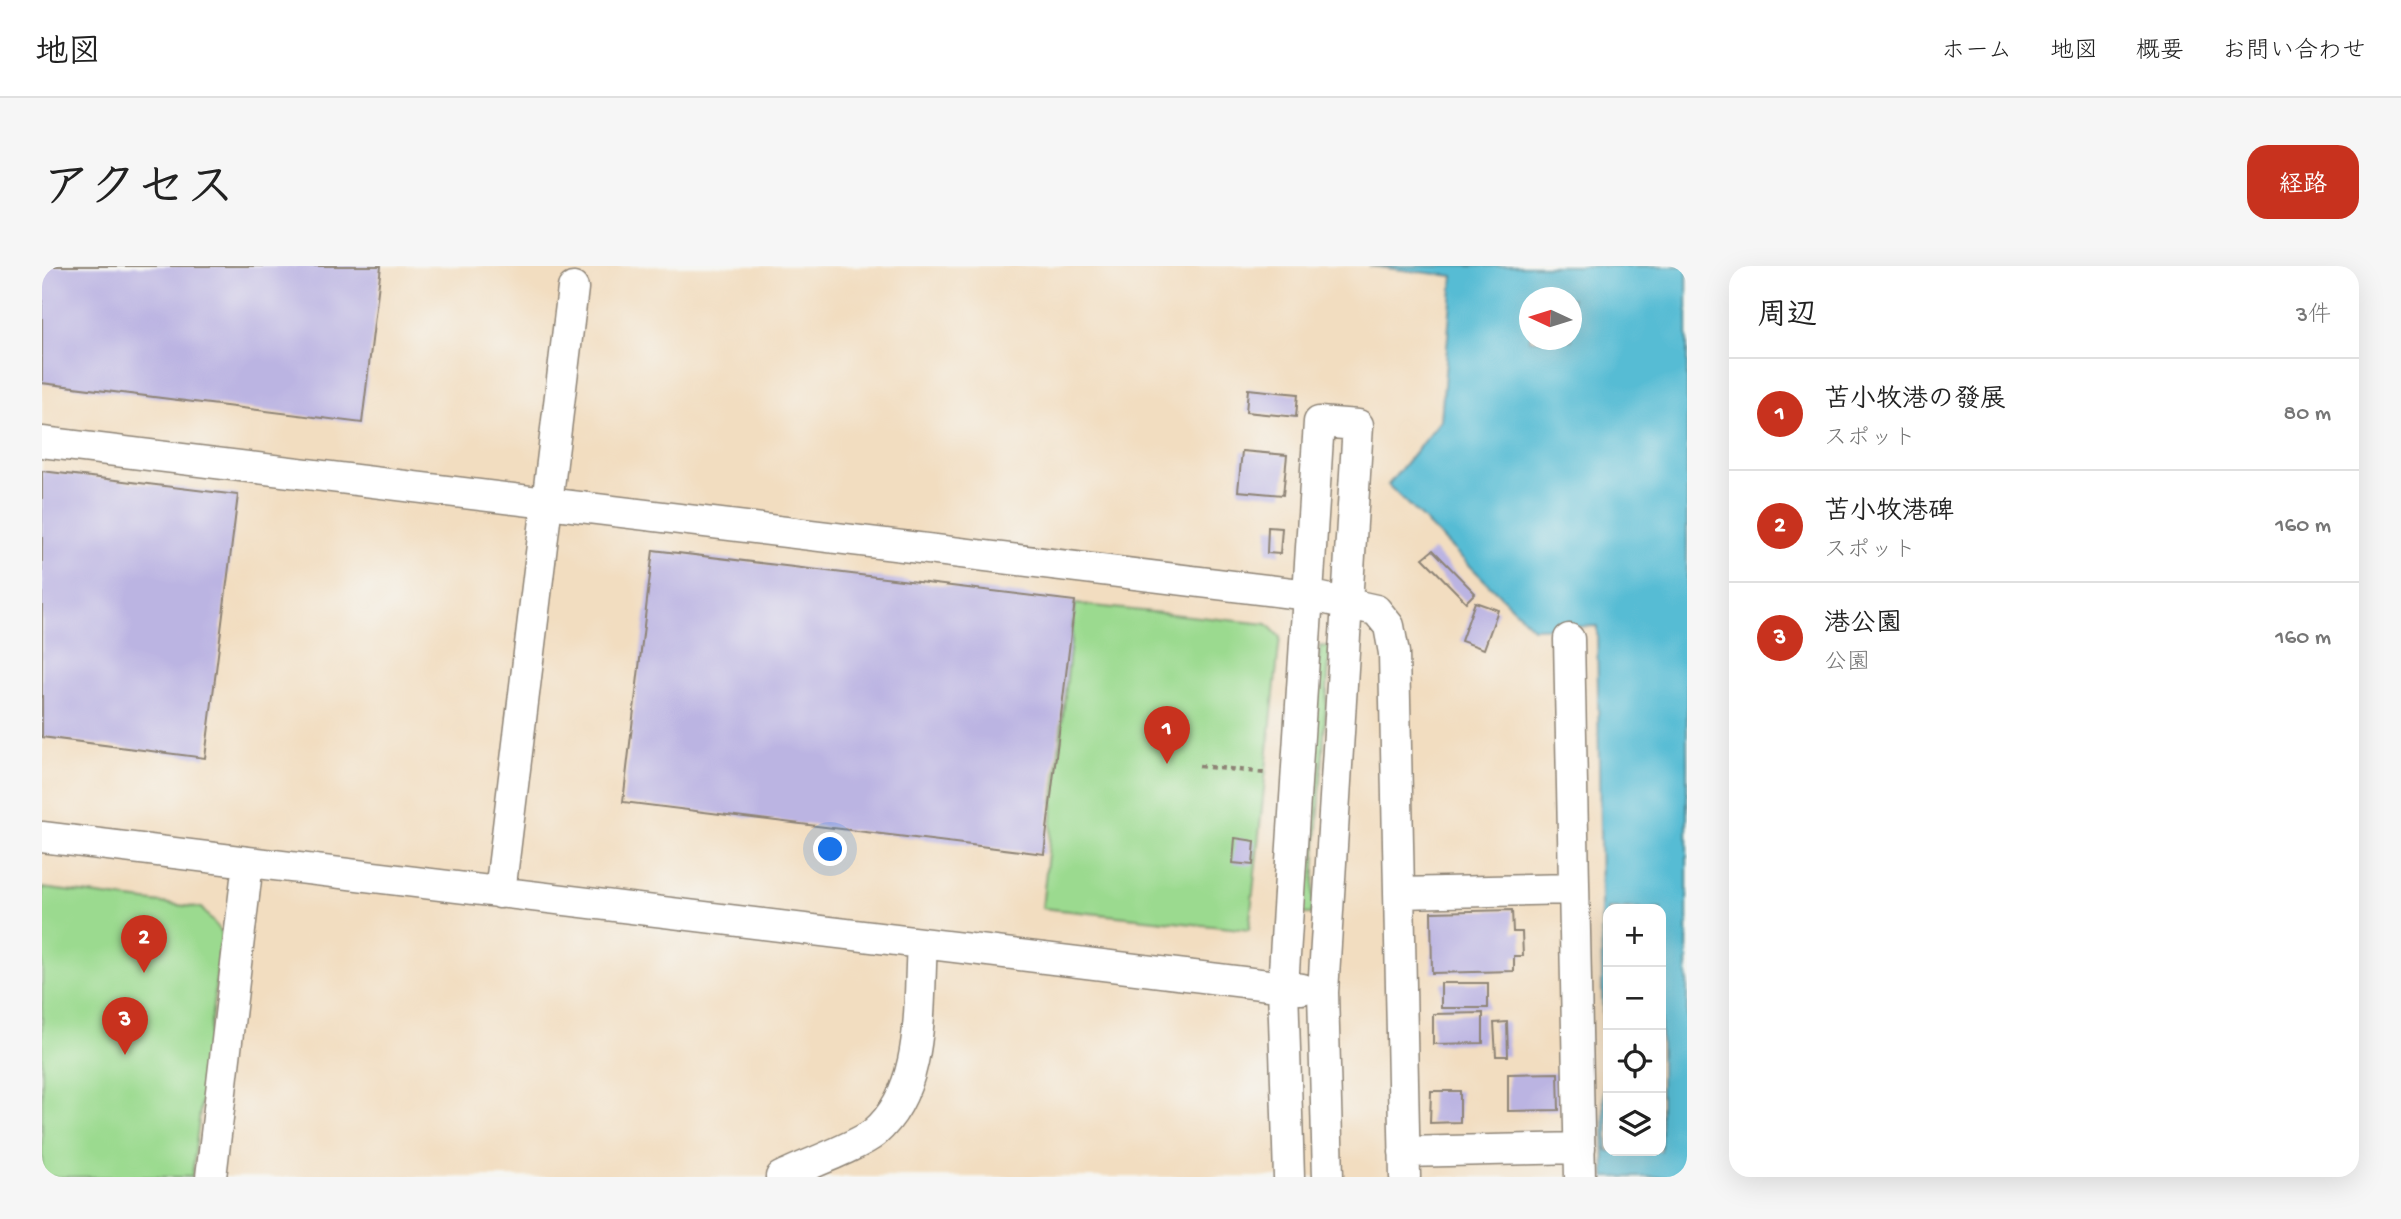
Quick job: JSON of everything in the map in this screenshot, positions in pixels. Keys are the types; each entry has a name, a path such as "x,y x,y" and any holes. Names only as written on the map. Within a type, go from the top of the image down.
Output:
{"street":[{"path":"500,893 573,288"},
{"path":"1289,1177 1283,987 1319,422 1358,425 1323,992 1328,1177"},
{"path":"42,442 1308,595 1376,610 1389,626 1394,653 1405,1164 1580,1148"},
{"path":"1569,639 1580,1177"},
{"path":"42,837 1323,992"},
{"path":"211,1177 248,862"},
{"path":"1399,893 1574,889"},
{"path":"781,1177 874,1133 899,1101 914,1060 922,944"}],"path":[{"path":"1199,766 1296,776"}],"green space":[{"path":"1075,604 1267,624 1280,637 1249,930 1042,908"},
{"path":"1320,646 1330,647 1312,914 1302,914"},
{"path":"42,888 201,908 222,932 192,1177 42,1177"}],"water":[{"path":"1369,266 1687,266 1687,1177 1605,1177 1605,1156 1666,1156 1666,904 1603,904 1603,1039 1597,626 1533,628 1388,485 1441,420 1453,276"}],"building":[{"path":"42,266 381,266 362,423 42,383"},
{"path":"1248,389 1298,394 1296,417 1246,412"},
{"path":"1242,451 1287,455 1283,495 1238,491"},
{"path":"42,471 238,495 205,758 42,737"},
{"path":"1268,527 1282,528 1280,554 1267,553"},
{"path":"653,550 1075,601 1044,854 623,802"},
{"path":"1433,550 1475,593 1466,602 1423,558"},
{"path":"1475,602 1498,610 1484,649 1461,641"},
{"path":"1235,838 1255,841 1253,865 1233,863"},
{"path":"1512,910 1513,932 1522,932 1523,956 1514,956 1514,971 1432,973 1431,912"},
{"path":"1441,983 1488,983 1488,1008 1441,1008"},
{"path":"1483,1013 1483,1043 1433,1044 1433,1014"},
{"path":"1507,1022 1508,1056 1496,1056 1494,1023"},
{"path":"1558,1073 1559,1110 1508,1111 1508,1074"},
{"path":"1431,1091 1460,1091 1460,1122 1430,1123"}],"place":[{"name":"苫小牧港の發展","path":"1167,764"},
{"name":"苫小牧港碑","path":"144,973"},
{"name":"港公園","path":"125,1055"}]}
